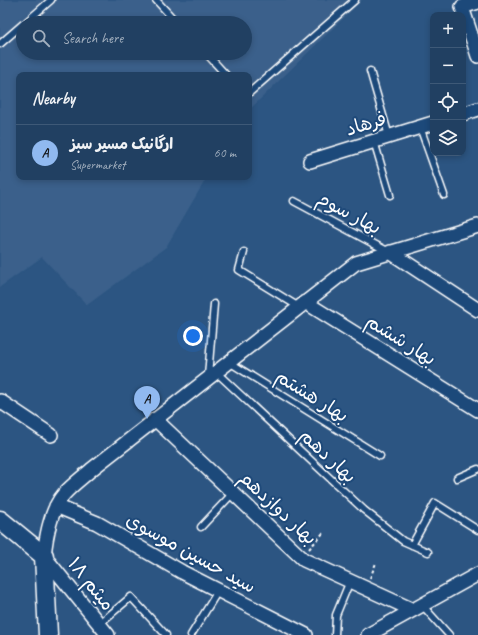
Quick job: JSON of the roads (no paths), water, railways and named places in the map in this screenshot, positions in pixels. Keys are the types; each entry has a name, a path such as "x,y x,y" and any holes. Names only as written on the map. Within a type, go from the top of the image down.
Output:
{"street":[{"path":"478,2 462,7 478,56"},
{"path":"466,113 478,109"},
{"name":"فرهاد","path":"310,161 430,124"},
{"path":"48,635 44,556 46,535 56,506 63,494 155,419 356,263 478,226"},
{"path":"390,252 478,310"},
{"name":"بهار ششم","path":"302,304 478,410"},
{"path":"0,401 51,435"},
{"name":"بهار دوازدهم","path":"155,419 302,558 366,588 417,607"},
{"name":"سید حسین موسوی","path":"56,506 97,523 182,572 306,635"},
{"path":"1,524 44,556"},
{"name":"میثم ۱۸","path":"44,556 108,635"},
{"path":"368,635 478,574"}],"lane":[{"path":"33,16 51,0"},
{"path":"156,0 171,16"},
{"path":"252,90 355,0"},
{"path":"0,44 16,31"},
{"path":"212,60 223,72"},
{"path":"370,71 389,136"},
{"path":"420,127 444,195"},
{"path":"374,141 390,195"},
{"name":"بهار سوم","path":"294,201 390,252"},
{"path":"244,252 238,270 302,304"},
{"path":"212,375 214,304"},
{"name":"بهار هشتم","path":"229,362 380,456"},
{"name":"بهار دهم","path":"212,375 364,510 403,541 428,552"},
{"path":"458,478 478,469"},
{"path":"201,527 233,493"},
{"path":"412,545 435,503 478,530"},
{"path":"335,635 336,615 350,581"},
{"path":"193,634 218,591"},
{"path":"99,624 131,597 166,635"},
{"path":"417,607 449,635"}],"place":[{"name":"ارگانیک مسیر سبز","path":"147,419"}]}
